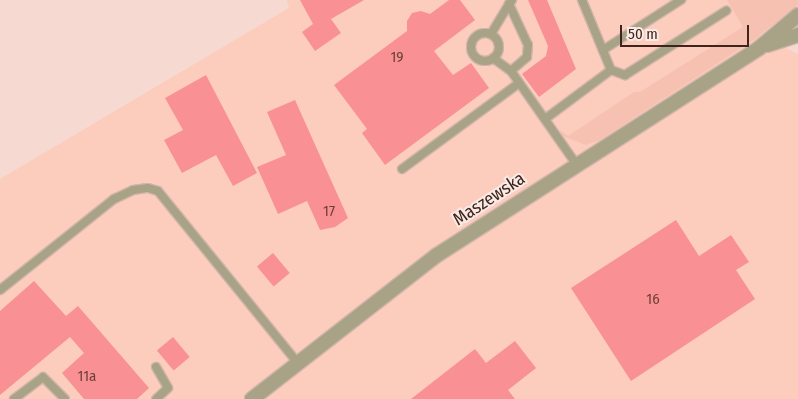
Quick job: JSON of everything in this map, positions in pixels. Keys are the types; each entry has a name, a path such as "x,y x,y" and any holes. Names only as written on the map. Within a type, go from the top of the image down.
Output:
{"street":[{"name":"Maszewska","path":"252,399 404,279 576,164 759,48 798,15"},
{"name":"Maszewska","path":"759,48 798,35"}],"lane":[{"path":"582,0 612,70 625,75 726,11"},
{"path":"603,50 681,0"},
{"path":"491,34 510,2"},
{"path":"510,2 528,45 527,57 511,71"},
{"path":"491,34 499,47 493,58"},
{"path":"491,34 477,36 471,48 479,59 493,58 511,71 576,164"},
{"path":"545,119 612,70"},
{"path":"402,169 519,83"},
{"path":"0,290 114,199 133,190 148,188 158,191 196,234 298,362"},
{"path":"156,366 168,388 156,399"},
{"path":"14,399 43,377 65,399"}],"shaded area":[{"path":"287,0 727,0 744,27 798,54 798,399 0,399 0,179 289,8"},
{"path":"727,0 798,0 798,5 755,39 600,140 586,145 563,136 560,130 568,136 634,92 640,92 743,27"}],"building":[{"path":"300,0 364,0 331,19 341,33 315,51 302,32 313,24"},
{"path":"449,0 460,0 475,20 434,51 453,75 471,63 489,88 385,165 362,133 367,129 334,85 407,31 407,21 412,13 421,11 430,14"},
{"path":"528,0 547,0 576,69 539,97 522,74 546,56 548,46"},
{"path":"206,75 257,173 233,186 216,155 182,173 164,140 183,130 165,98"},
{"path":"295,100 348,218 335,227 320,230 307,201 278,214 257,167 286,155 267,112"},
{"path":"676,220 699,256 731,235 749,262 736,270 755,299 631,381 571,288"},
{"path":"273,253 290,273 274,286 257,266"},
{"path":"34,281 66,316 78,306 149,388 137,399 84,399 62,373 84,353 70,337 0,395 0,311"},
{"path":"173,337 190,357 174,370 157,350"},
{"path":"515,341 536,368 508,390 515,399 411,399 475,349 486,363"}]}
